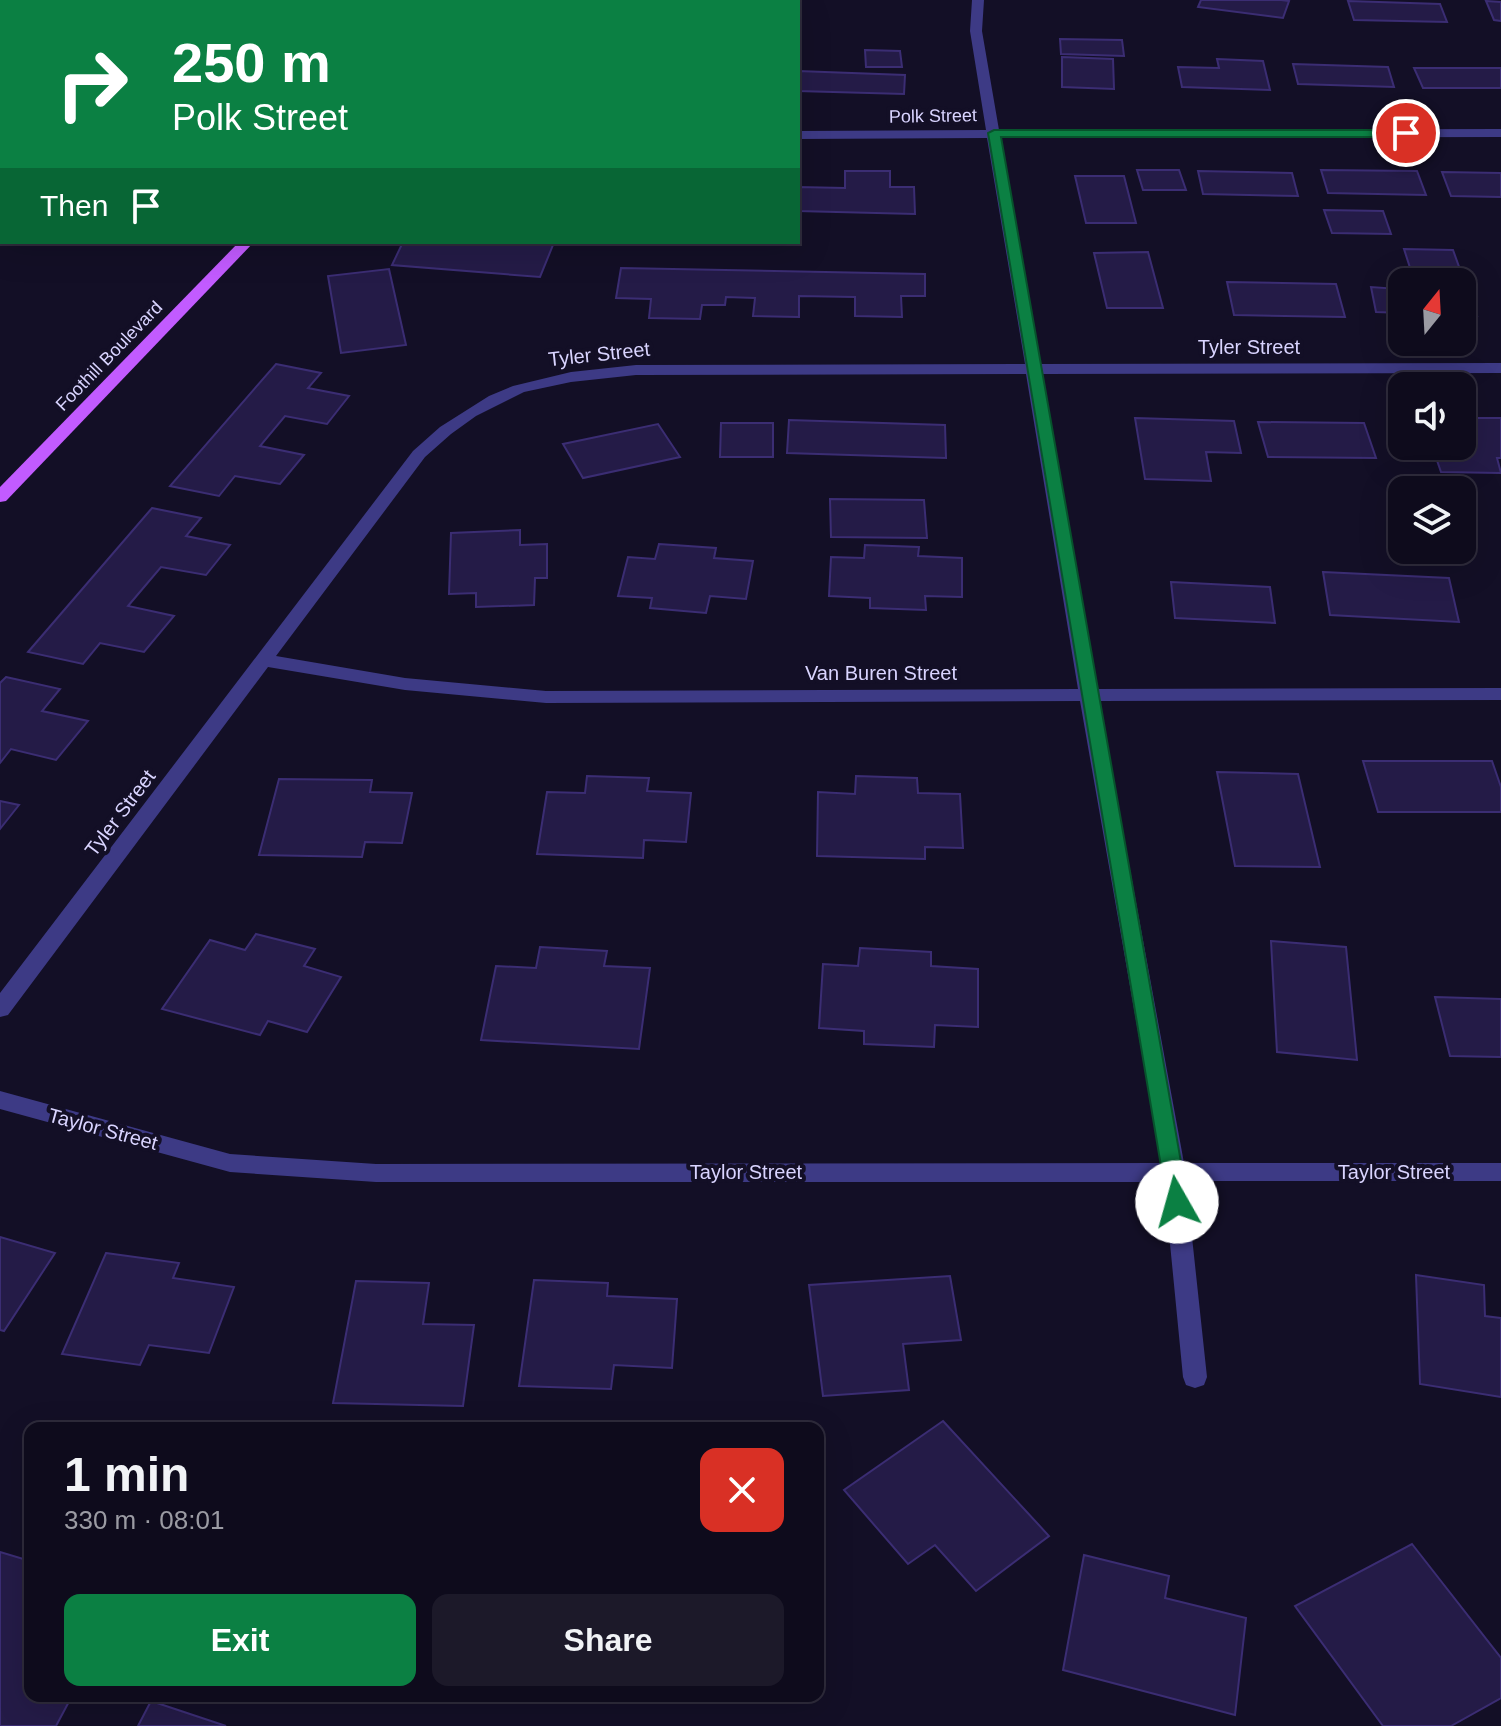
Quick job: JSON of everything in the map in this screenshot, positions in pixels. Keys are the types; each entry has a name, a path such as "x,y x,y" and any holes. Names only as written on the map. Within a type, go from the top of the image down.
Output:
{"main road":[{"name":"Foothill Boulevard","path":"0,497 245,244"}],"street":[{"path":"978,0 976,31 1088,694 1174,1172 1195,1377"},
{"name":"Polk Street","path":"800,135 1501,133"},
{"name":"Tyler Street","path":"0,1009 419,454 449,425 502,393 561,377 636,370 1501,368"},
{"name":"Van Buren Street","path":"264,660 405,684 546,697 1501,694"},
{"name":"Taylor Street","path":"0,1100 230,1163 376,1173 1501,1172"}],"building":[{"path":"1201,0 1289,1 1283,18 1198,7"},
{"path":"1348,1 1440,4 1447,22 1354,20"},
{"path":"1486,1 1501,2 1501,21 1494,20"},
{"path":"1060,39 1122,40 1124,56 1061,54"},
{"path":"865,50 900,51 902,67 866,67"},
{"path":"1062,57 1113,59 1114,89 1062,87"},
{"path":"1217,59 1263,61 1270,90 1182,87 1178,67 1219,68"},
{"path":"1293,64 1388,67 1394,87 1298,84"},
{"path":"1414,68 1501,68 1501,88 1423,88"},
{"path":"800,71 905,75 904,94 800,91"},
{"path":"1137,170 1179,170 1186,190 1143,190"},
{"path":"1321,170 1417,171 1426,195 1328,193"},
{"path":"845,171 890,171 890,187 914,187 915,214 800,211 800,187 845,188"},
{"path":"1198,171 1292,173 1298,196 1203,194"},
{"path":"1442,172 1501,173 1501,197 1451,196"},
{"path":"1075,176 1124,176 1136,223 1086,223"},
{"path":"1324,210 1383,211 1391,234 1332,233"},
{"path":"402,244 553,245 540,277 392,265"},
{"path":"1404,249 1453,250 1459,268 1410,268"},
{"path":"1148,252 1163,308 1107,308 1094,253"},
{"path":"621,268 925,274 925,296 901,296 902,317 855,316 855,297 799,296 799,317 753,316 755,298 726,297 725,305 702,305 700,319 649,318 651,299 616,298"},
{"path":"389,269 406,345 341,353 328,276"},
{"path":"1227,282 1336,284 1345,317 1234,315"},
{"path":"1371,287 1388,288 1388,312 1376,312"},
{"path":"276,364 321,373 308,388 349,396 327,424 285,416 260,446 304,455 280,484 235,476 219,496 170,486"},
{"path":"1135,418 1234,421 1241,453 1206,452 1211,481 1145,479"},
{"path":"1476,418 1501,418 1501,458 1497,458 1501,473 1441,472 1437,460 1476,460"},
{"path":"789,420 945,425 946,458 787,453"},
{"path":"1258,422 1364,423 1376,458 1268,457"},
{"path":"721,423 773,423 773,457 720,457"},
{"path":"658,424 680,457 583,478 563,444"},
{"path":"830,499 924,500 927,538 831,537"},
{"path":"152,508 201,518 186,536 230,545 206,575 161,567 128,606 174,616 144,652 100,643 83,664 28,652"},
{"path":"520,530 520,545 547,544 547,578 535,578 534,605 476,607 476,593 449,594 451,533"},
{"path":"659,544 716,548 714,558 753,561 746,599 710,596 706,613 650,608 652,598 618,596 628,557 655,559"},
{"path":"865,545 919,547 918,556 962,558 962,597 925,596 926,610 870,608 870,598 829,596 831,557 864,558"},
{"path":"1323,572 1449,578 1459,622 1330,615"},
{"path":"1171,582 1270,587 1275,623 1175,618"},
{"path":"6,677 60,689 42,711 88,721 56,760 11,749 0,763 0,683"},
{"path":"1363,761 1492,761 1501,787 1501,812 1378,812"},
{"path":"1217,772 1298,774 1320,867 1235,866"},
{"path":"587,776 649,778 647,791 691,793 686,842 644,840 643,858 537,854 547,792 585,793"},
{"path":"856,776 917,778 918,793 960,794 963,848 925,847 925,859 817,856 818,792 855,794"},
{"path":"279,779 372,780 370,792 412,793 402,843 365,842 362,857 259,855"},
{"path":"0,801 19,805 0,829"},
{"path":"256,934 315,949 304,966 341,977 307,1032 268,1021 260,1035 162,1009 210,940 245,950"},
{"path":"1271,941 1346,947 1357,1060 1277,1052"},
{"path":"540,947 607,951 604,966 650,968 639,1049 481,1040 496,966 536,968"},
{"path":"860,948 931,952 931,966 978,969 978,1027 935,1025 934,1047 864,1044 864,1031 819,1028 823,964 858,966"},
{"path":"1435,997 1501,999 1501,1057 1450,1056"},
{"path":"0,1237 55,1253 4,1331 0,1330"},
{"path":"106,1253 179,1263 173,1278 234,1287 209,1353 149,1345 140,1365 62,1354"},
{"path":"1416,1275 1484,1285 1485,1316 1501,1318 1501,1397 1420,1384"},
{"path":"950,1276 961,1340 903,1344 909,1390 823,1396 809,1285"},
{"path":"534,1280 608,1283 607,1296 677,1299 672,1368 614,1365 611,1389 519,1386"},
{"path":"356,1281 429,1283 423,1324 474,1325 463,1406 333,1403"},
{"path":"943,1421 1049,1536 976,1591 935,1545 908,1564 844,1490"},
{"path":"1412,1544 1501,1658 1501,1698 1451,1726 1383,1726 1295,1606"},
{"path":"0,1552 24,1559 24,1702 69,1702 56,1726 0,1726"},
{"path":"1084,1555 1169,1576 1165,1598 1246,1618 1235,1715 1063,1670"},
{"path":"150,1702 154,1702 226,1726 138,1726"}],"route":[{"path":"1177,1202 994,133 1406,133"}]}
